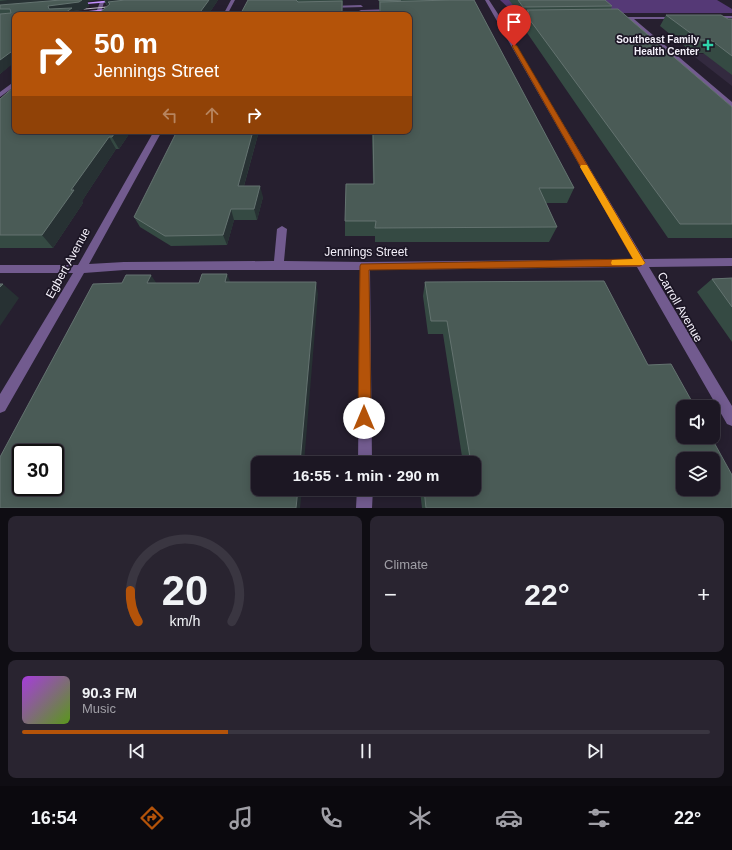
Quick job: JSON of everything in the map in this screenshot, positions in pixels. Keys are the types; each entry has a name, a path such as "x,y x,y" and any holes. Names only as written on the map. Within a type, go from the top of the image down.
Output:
{"main road":[{"path":"67,5 133,0"},
{"path":"88,12 123,8"}],"street":[{"path":"227,12 234,0"},
{"path":"360,0 361,10"},
{"path":"99,11 102,2"},
{"name":"Carroll Avenue","path":"489,6 732,419"},
{"path":"322,7 361,10 400,10"},
{"path":"708,17 732,17"},
{"path":"498,19 540,18"},
{"path":"608,18 685,18"},
{"path":"629,18 732,105"},
{"path":"0,96 12,86"},
{"name":"Egbert Avenue","path":"0,406 156,134"},
{"path":"279,265 282,229"},
{"name":"Jennings Street","path":"0,269 80,269 124,266 365,266 732,262"},
{"path":"364,456 365,266"},
{"path":"364,496 364,508"}],"shaded area":[{"path":"500,0 717,0 732,9 732,13 514,13"},
{"path":"691,54 732,54 732,86"}],"building":[{"path":"61,0 82,0 79,2 48,6 49,9 72,8 66,12 12,12 12,51 0,60 0,14 11,13 10,9 0,9 0,5"},
{"path":"125,0 209,0 200,12 101,12 110,4 108,2"},
{"path":"248,0 296,0 298,2 342,1 342,12 242,12"},
{"path":"379,0 401,0 379,1"},
{"path":"474,0 574,188 539,188 557,227 375,228 376,221 345,221 346,184 374,184 373,134 412,134 412,12 380,12 380,2"},
{"path":"518,0 605,0 612,6 523,7"},
{"path":"618,9 732,107 732,224 680,224 524,12 529,12 527,10"},
{"path":"666,15 721,15 728,19 732,19 732,56 711,40 700,40"},
{"path":"12,89 12,134 114,134 112,137 109,137 71,190 74,190 42,235 0,235 0,99"},
{"path":"176,134 252,134 238,186 260,186 254,209 231,209 223,235 165,236 134,217"},
{"path":"202,274 227,274 225,282 316,282 301,456 251,456 251,496 297,496 296,508 0,508 0,457 93,284 122,283 126,275 151,275 147,283 199,283"},
{"path":"732,278 732,307 712,279"},
{"path":"604,281 648,365 671,364 691,400 676,400 676,444 715,444 719,452 676,452 676,496 720,496 720,453 732,475 732,508 426,508 425,496 481,496 481,456 470,456 447,321 431,321 425,282"}],"tram line":[{"path":"74,10 118,6"}],"slow traffic":[{"path":"584,167 640,263 616,263"}],"place":[{"name":"Southeast Family Health Center","path":"708,45"}],"route":[{"path":"364,418 365,266 640,263 514,46"}]}
